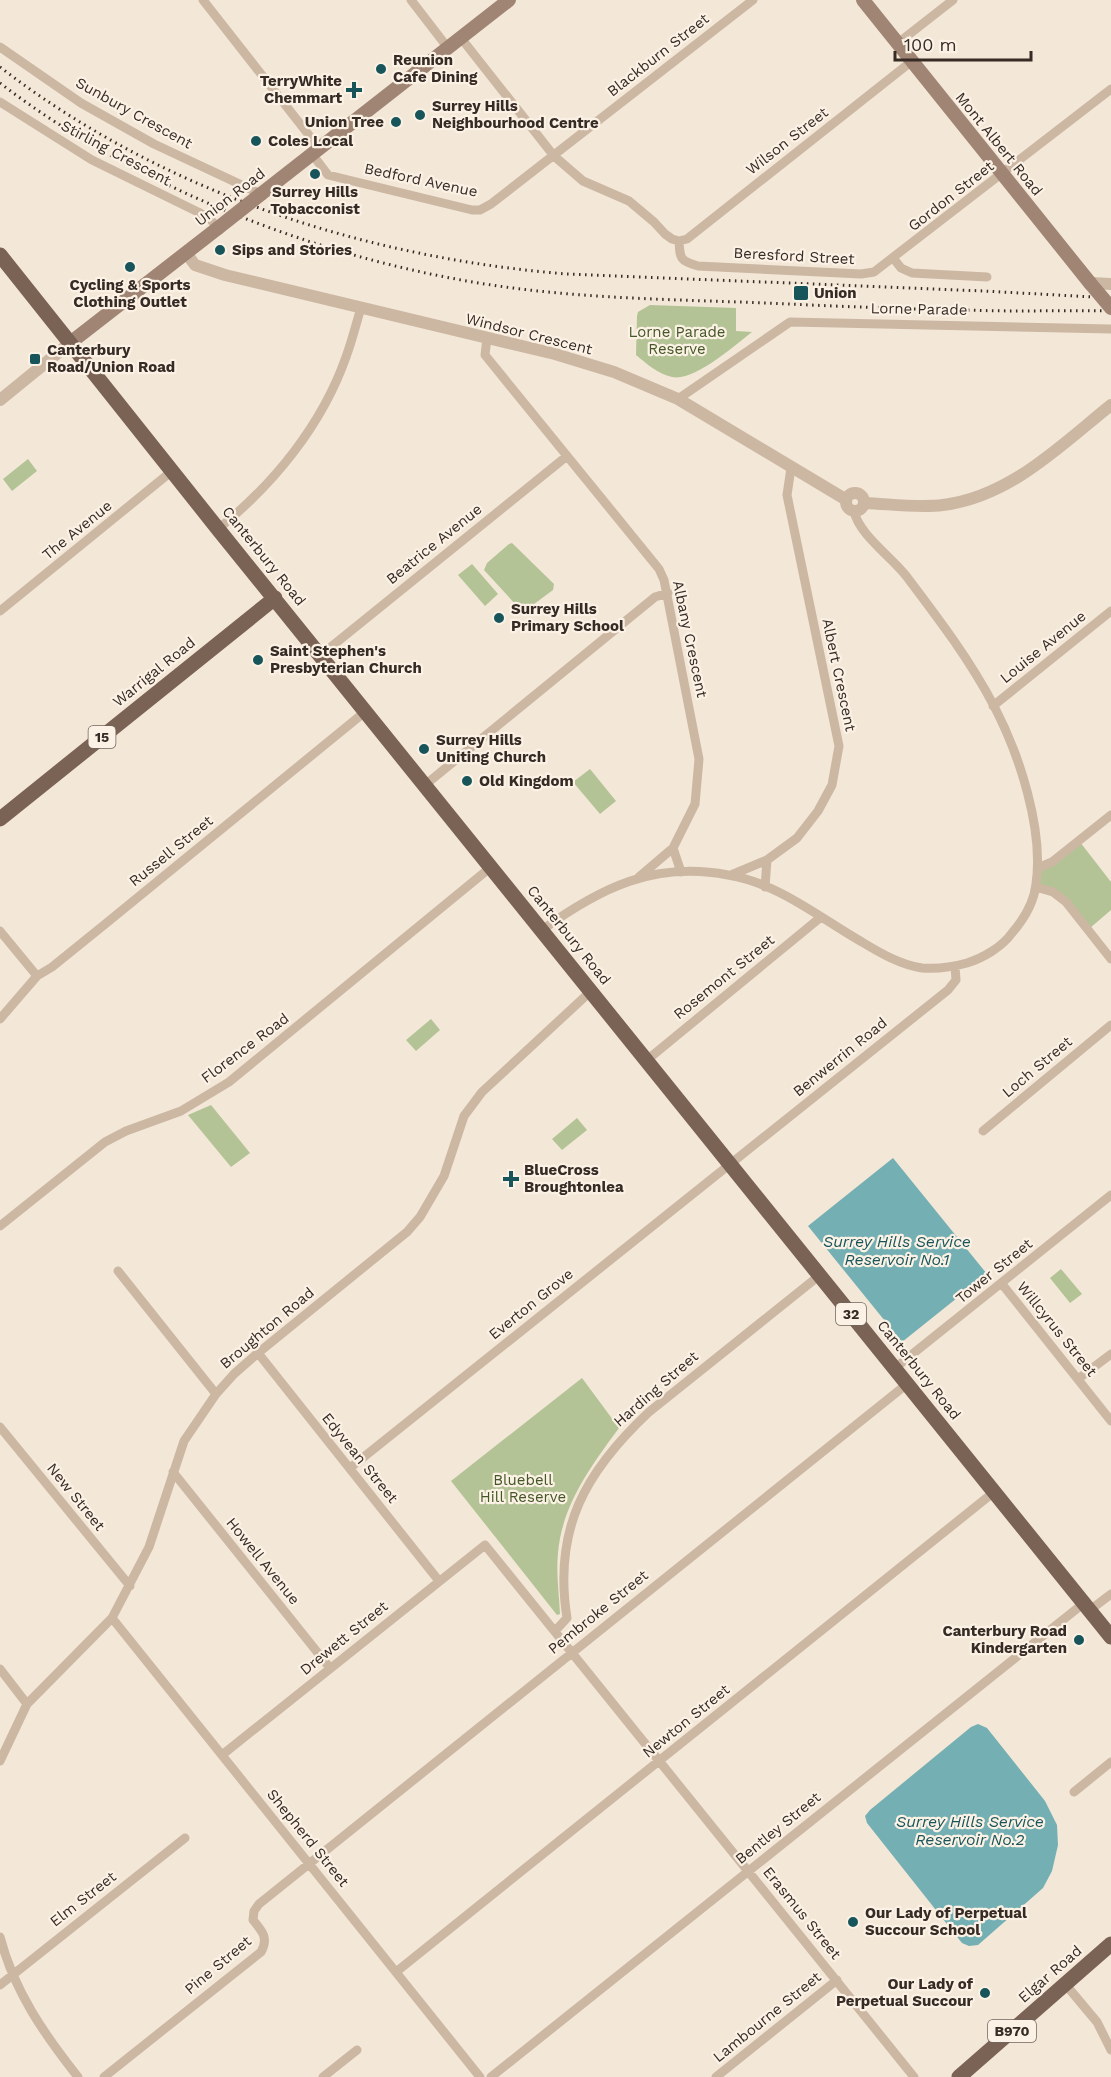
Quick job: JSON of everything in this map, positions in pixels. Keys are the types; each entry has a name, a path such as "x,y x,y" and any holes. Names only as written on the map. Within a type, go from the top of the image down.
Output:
{"main road":[{"name":"Union Road","path":"70,343 509,0"},
{"name":"Mont Albert Road","path":"863,0 1111,308"},
{"name":"Canterbury Road","path":"0,255 1111,1637"},
{"name":"Warrigal Road","path":"0,819 275,598"},
{"name":"Elgar Road","path":"959,2077 1111,1944"}],"street":[{"name":"Bedford Avenue","path":"203,0 316,151 328,175 480,210 554,156"},
{"path":"411,0 448,48"},
{"name":"Blackburn Street","path":"554,156 753,0"},
{"path":"898,44 953,0"},
{"path":"460,38 554,156 583,181 629,201 672,239 679,241"},
{"name":"Sunbury Crescent","path":"0,47 81,103 154,144 261,194"},
{"name":"Wilson Street","path":"679,241 687,239 912,61"},
{"name":"Gordon Street","path":"894,259 1111,89"},
{"name":"Stirling Crescent","path":"0,102 92,160 198,212 210,219 218,228"},
{"name":"Beresford Street","path":"679,241 680,256 685,261 698,266 861,274 874,272 894,259"},
{"name":"Windsor Crescent","path":"186,253 195,265 225,275 555,354 614,372 678,399 846,499"},
{"path":"894,259 905,271 912,273 987,277"},
{"path":"1090,283 1111,284"},
{"path":"218,529 263,489 303,439 327,398 345,358 361,308"},
{"name":"Lorne Parade","path":"678,399 790,322 1111,329"},
{"name":"Albany Crescent","path":"487,338 485,355 659,569 668,593 699,759 695,804 673,848 638,879"},
{"name":"Union Road","path":"0,400 70,343"},
{"path":"865,503 943,505 982,495 1014,480 1111,405"},
{"name":"Beatrice Avenue","path":"321,655 567,456"},
{"name":"Albert Crescent","path":"731,875 767,861 797,838 818,812 832,785 839,746 787,495 791,468"},
{"name":"The Avenue","path":"0,611 172,471"},
{"path":"542,930 576,906 611,887 638,879 681,872 731,875 765,887 794,900 887,957 922,968 955,966 980,959 1008,939 1026,916 1036,887 1037,846 1030,808 1015,756 993,706 949,632 901,570 856,522 854,511 849,508 846,499 854,493 864,498 865,503 862,508 854,511"},
{"path":"425,785 655,597 668,593"},
{"name":"Louise Avenue","path":"993,706 1111,611"},
{"name":"Russell Street","path":"0,1019 37,976 86,939 366,711"},
{"path":"1038,868 1052,862 1111,815"},
{"path":"673,848 681,872"},
{"path":"765,887 767,861"},
{"name":"Florence Road","path":"0,1227 105,1142 126,1131 181,1111 229,1082 491,867"},
{"path":"1036,887 1053,892 1066,902 1111,959"},
{"name":"Rosemont Street","path":"646,1060 821,917"},
{"path":"0,931 37,976"},
{"name":"Benwerrin Road","path":"730,1164 948,990 956,980 955,966"},
{"name":"Broughton Road","path":"0,1761 27,1704 112,1618 149,1547 184,1441 216,1394 258,1353 407,1232 420,1217 444,1176 464,1116 482,1092 591,991"},
{"name":"Loch Street","path":"983,1131 1111,1025"},
{"name":"Everton Grove","path":"350,1468 730,1164"},
{"name":"Tower Street","path":"895,1368 1111,1195"},
{"path":"118,1271 216,1394"},
{"name":"Harding Street","path":"555,1630 567,1618 563,1592 564,1556 570,1525 584,1490 603,1460 624,1435 649,1412 820,1275"},
{"name":"Willcyrus Street","path":"1002,1284 1111,1421"},
{"name":"Edyvean Street","path":"258,1353 439,1581"},
{"path":"1078,1379 1111,1354"},
{"name":"Pembroke Street","path":"309,1864 907,1384"},
{"name":"New Street","path":"0,1427 130,1586"},
{"name":"Howell Avenue","path":"173,1472 330,1668"},
{"name":"Newton Street","path":"396,1972 994,1492"},
{"name":"Erasmus Street","path":"485,1545 661,1760 914,2077"},
{"name":"Drewett Street","path":"222,1755 485,1545"},
{"name":"Bentley Street","path":"490,2077 1087,1607 1111,1594"},
{"name":"Shepherd Street","path":"112,1618 480,2077"},
{"path":"0,1669 27,1704"},
{"path":"1074,1792 1111,1762"},
{"name":"Elm Street","path":"0,1985 185,1838"},
{"name":"Pine Street","path":"104,2077 261,1952 265,1944 264,1935 253,1920 254,1911 259,1904 309,1864"},
{"path":"0,1937 5,1956 29,2010 78,2077"},
{"name":"Lambourne Street","path":"716,2077 837,1980"},
{"path":"1066,1985 1097,2022 1111,2050"},
{"path":"323,2077 357,2050"}],"green space":[{"name":"Lorne Parade Reserve","path":"650,305 736,308 736,331 752,332 725,353 691,374 681,377 667,376 636,355 638,312"},
{"path":"28,459 37,471 12,491 3,479"},
{"path":"512,543 554,584 553,590 530,607 517,606 484,570 487,563"},
{"path":"472,564 498,594 485,606 458,575"},
{"path":"590,769 616,801 600,814 573,782"},
{"path":"1080,842 1111,882 1111,910 1090,928 1068,902 1038,886 1040,869"},
{"path":"431,1019 440,1030 416,1051 406,1040"},
{"path":"211,1105 250,1153 231,1167 188,1115"},
{"path":"577,1118 587,1130 562,1150 552,1139"},
{"path":"1061,1269 1082,1294 1070,1303 1050,1278"},
{"name":"Bluebell Hill Reserve","path":"582,1378 619,1428 588,1472 565,1519 558,1553 560,1614 557,1615 451,1481"}],"water":[{"name":"Surrey Hills Service Reservoir No.1","path":"893,1158 987,1274 902,1342 808,1226"},
{"name":"Surrey Hills Service Reservoir No.2","path":"978,1724 987,1728 1045,1801 1057,1825 1058,1845 1052,1871 1043,1888 978,1945 969,1946 962,1943 867,1823 865,1816 971,1727"}],"railway":[{"path":"0,67 63,111 129,150 197,183 268,211 342,234 416,252 491,266 567,274 1111,298"},
{"path":"0,83 51,119 105,152 162,182 222,209 283,232 406,269 535,291 603,296 909,309 1111,311"}],"place":[{"name":"Reunion Cafe Dining","path":"381,69"},
{"name":"TerryWhite Chemmart","path":"354,90"},
{"name":"Surrey Hills Neighbourhood Centre","path":"420,115"},
{"name":"Union Tree","path":"396,122"},
{"name":"Coles Local","path":"256,141"},
{"name":"Surrey Hills Tobacconist","path":"315,174"},
{"name":"Sips and Stories","path":"220,250"},
{"name":"Cycling & Sports Clothing Outlet","path":"130,267"},
{"name":"Union","path":"801,293"},
{"name":"Canterbury Road/Union Road","path":"35,359"},
{"name":"Surrey Hills Primary School","path":"499,618"},
{"name":"Saint Stephen's Presbyterian Church","path":"258,660"},
{"name":"Surrey Hills Uniting Church","path":"424,749"},
{"name":"Old Kingdom","path":"467,781"},
{"name":"BlueCross Broughtonlea","path":"511,1179"},
{"name":"Canterbury Road Kindergarten","path":"1079,1640"},
{"name":"Our Lady of Perpetual Succour School","path":"853,1922"},
{"name":"Our Lady of Perpetual Succour","path":"985,1993"}]}
